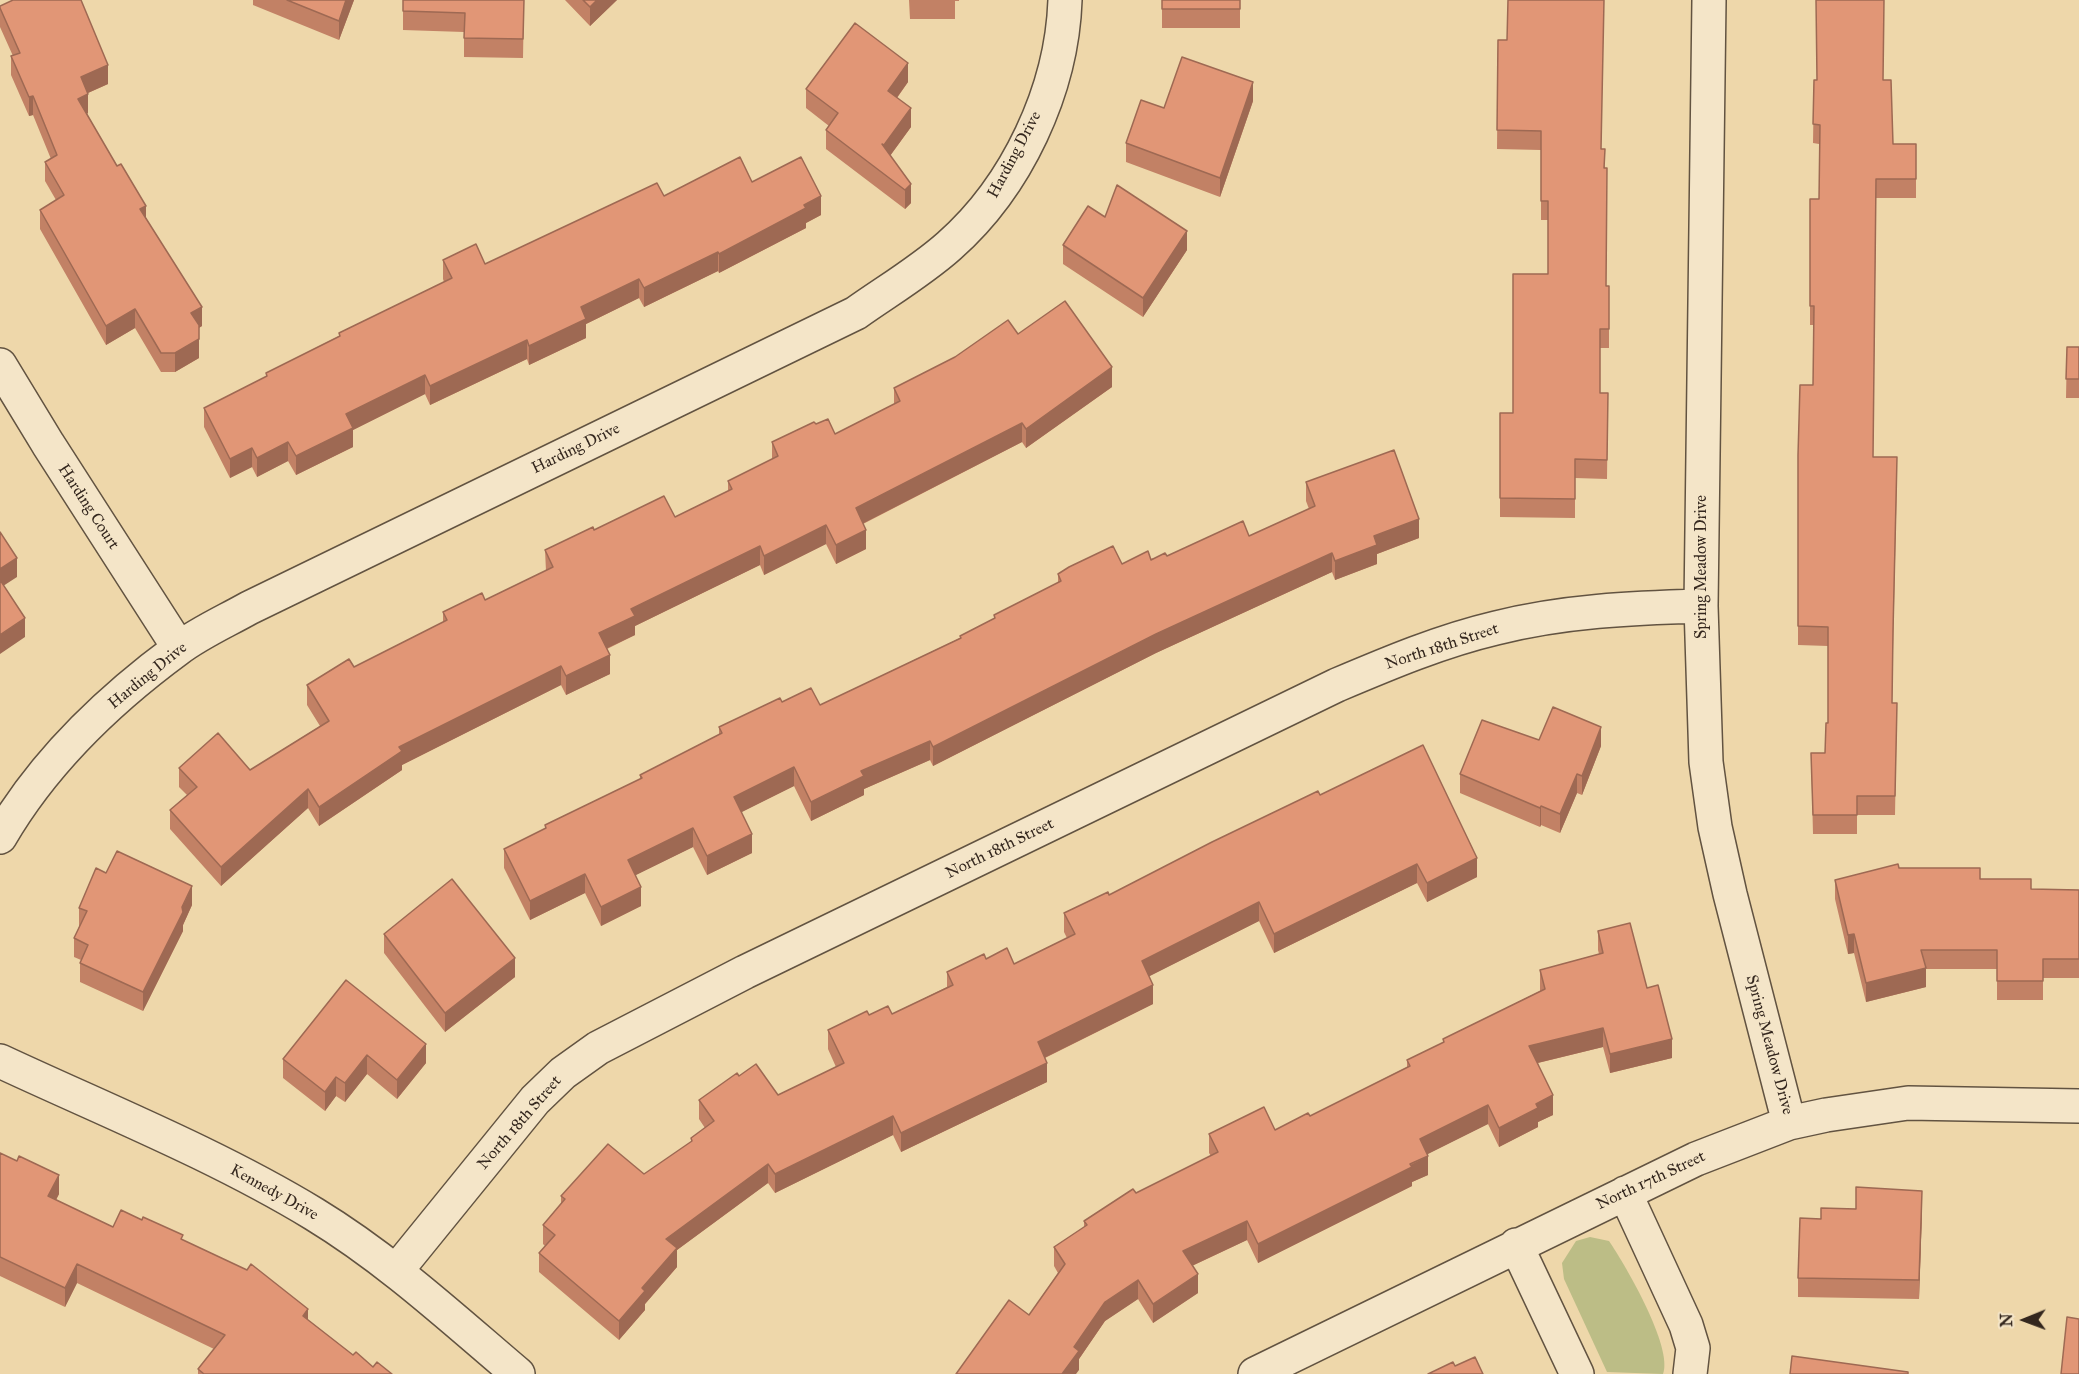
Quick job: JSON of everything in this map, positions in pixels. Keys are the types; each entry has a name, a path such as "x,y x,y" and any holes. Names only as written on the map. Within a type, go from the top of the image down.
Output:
{"street":[{"name":"Harding Drive","path":"0,837 33,787 91,724 179,648 249,608 856,313 927,264 949,246 990,203 1027,140 1053,75 1065,18 1065,0"},
{"name":"Spring Meadow Drive","path":"1709,0 1701,606 1706,762 1714,827 1789,1123"},
{"name":"Harding Court","path":"0,365 179,648"},
{"name":"North 18th Street","path":"397,1270 535,1100 563,1073 598,1048 745,972 1326,691 1405,656 1496,628 1536,620 1638,608 1701,606"},
{"name":"Kennedy Drive","path":"0,1061 239,1172 315,1215 397,1270 518,1374"},
{"name":"North 17th Street","path":"1255,1374 1696,1159 1789,1123 1837,1113 1908,1104 2079,1106"},
{"path":"1625,1193 1686,1325 1693,1348 1690,1374"},
{"path":"1516,1245 1577,1374"}],"green space":[{"path":"1590,1237 1609,1241 1636,1287 1661,1345 1664,1362 1663,1374 1607,1372 1564,1279 1562,1263 1576,1241"}],"building":[{"path":"13,0 81,0 108,65 81,77 88,94 78,99 117,166 121,164 146,206 140,209 202,307 191,313 199,325 199,339 175,353 161,353 135,309 106,326 40,210 64,195 45,162 57,155 33,96 29,97 11,56 20,53 0,6"},
{"path":"287,0 346,0 339,21"},
{"path":"403,0 524,0 523,39 464,38 465,13 403,11"},
{"path":"583,0 597,0 590,7"},
{"path":"1162,0 1240,0 1240,9 1162,9"},
{"path":"1508,0 1604,0 1601,149 1605,149 1604,168 1607,168 1606,286 1609,286 1609,329 1600,329 1600,393 1608,393 1607,460 1575,459 1575,499 1500,498 1500,413 1513,413 1513,274 1548,274 1548,201 1541,201 1541,131 1497,130 1498,40 1507,40"},
{"path":"1816,0 1884,0 1883,80 1891,80 1893,144 1916,144 1916,179 1876,179 1873,457 1897,457 1892,703 1897,703 1895,796 1857,796 1857,815 1813,815 1811,753 1825,753 1826,723 1828,723 1828,627 1798,626 1800,385 1813,385 1814,306 1810,306 1810,199 1819,199 1820,125 1813,124 1814,80 1817,80"},
{"path":"855,23 908,63 888,91 911,108 884,145 882,144 911,184 905,190 826,130 838,113 806,89"},
{"path":"1182,57 1253,82 1220,178 1126,143 1141,100 1164,108"},
{"path":"740,157 752,182 801,157 821,196 804,205 806,208 719,254 718,252 644,288 639,279 581,307 586,319 529,346 527,340 430,386 425,375 346,414 353,428 296,456 288,442 257,458 252,448 230,459 204,408 267,376 266,373 340,336 339,333 452,278 443,260 476,244 485,264 657,183 664,196"},
{"path":"1117,185 1187,231 1143,298 1063,245 1088,206 1105,217"},
{"path":"1065,301 1112,367 1026,429 1022,423 856,508 866,530 836,545 826,525 764,556 760,546 631,609 635,616 599,633 610,655 566,676 561,666 399,747 402,751 319,807 308,789 221,867 170,810 197,787 179,768 218,733 250,770 329,721 307,685 349,659 354,667 447,620 443,612 482,593 485,600 553,567 545,550 593,527 594,530 664,496 675,517 732,489 728,481 778,456 772,442 814,422 816,424 828,419 835,434 900,401 894,388 955,357 1008,320 1018,334"},
{"path":"2067,347 2079,347 2079,379 2066,379"},
{"path":"1394,450 1419,519 1374,536 1377,545 1335,561 1332,553 1156,634 933,747 930,741 861,771 864,776 811,802 794,767 734,797 752,834 707,856 693,828 628,860 641,887 601,907 585,874 530,901 504,849 546,828 545,825 642,778 640,775 722,733 719,727 780,698 782,702 811,688 820,705 961,638 960,636 995,618 994,615 1061,581 1058,574 1069,567 1113,546 1122,564 1148,551 1151,560 1165,553 1167,556 1243,521 1249,536 1315,506 1306,482"},
{"path":"0,532 17,558 0,569"},
{"path":"0,580 25,618 0,635"},
{"path":"1553,707 1601,727 1582,776 1577,774 1560,814 1541,806 1540,808 1460,774 1482,720 1539,740"},
{"path":"1423,745 1477,858 1427,883 1417,864 1274,934 1259,902 1142,961 1153,985 1038,1042 1047,1063 901,1133 893,1116 775,1174 768,1164 666,1239 677,1248 642,1288 645,1291 619,1321 539,1253 555,1235 543,1225 565,1199 561,1196 608,1144 644,1174 692,1141 691,1138 714,1121 699,1100 737,1073 739,1076 756,1064 778,1095 844,1063 828,1030 867,1011 869,1015 888,1006 892,1014 953,985 947,972 984,954 986,959 1007,948 1014,964 1075,934 1064,913 1108,892 1109,895 1318,791 1320,795"},
{"path":"117,851 192,886 182,907 183,912 143,992 80,963 88,945 74,938 87,911 79,908 96,868 106,873"},
{"path":"1898,864 1899,868 1980,868 1980,879 2031,879 2031,889 2079,890 2079,959 2043,959 2043,981 1997,981 1997,950 1921,950 1926,968 1866,983 1854,934 1848,935 1835,880"},
{"path":"452,879 515,958 445,1013 384,934"},
{"path":"1630,923 1647,988 1658,985 1672,1039 1610,1054 1603,1028 1529,1046 1553,1095 1536,1104 1538,1108 1499,1128 1488,1105 1420,1139 1428,1156 1410,1164 1412,1167 1258,1244 1247,1221 1183,1251 1198,1274 1153,1304 1138,1280 1105,1302 1074,1347 1079,1351 1062,1374 956,1374 1009,1300 1029,1315 1065,1264 1054,1247 1087,1225 1084,1221 1133,1189 1136,1193 1218,1152 1209,1134 1264,1107 1275,1130 1308,1113 1310,1116 1410,1066 1407,1060 1444,1042 1443,1039 1545,989 1540,970 1603,953 1598,931"},
{"path":"346,980 426,1044 397,1080 367,1055 345,1083 336,1077 325,1092 283,1059"},
{"path":"0,1153 17,1161 19,1156 59,1175 48,1196 113,1227 121,1210 183,1235 181,1239 247,1270 251,1264 308,1309 303,1316 353,1355 356,1352 373,1367 377,1362 392,1374 204,1374 198,1369 225,1335 77,1264 65,1288 0,1257"},
{"path":"1856,1187 1922,1191 1919,1280 1798,1278 1800,1218 1821,1219 1821,1208 1856,1209"},
{"path":"2067,1317 2079,1319 2079,1374 2061,1374"},
{"path":"1792,1356 1908,1372 1908,1374 1790,1374"},
{"path":"1475,1357 1483,1374 1428,1374 1453,1362 1455,1366"}]}
